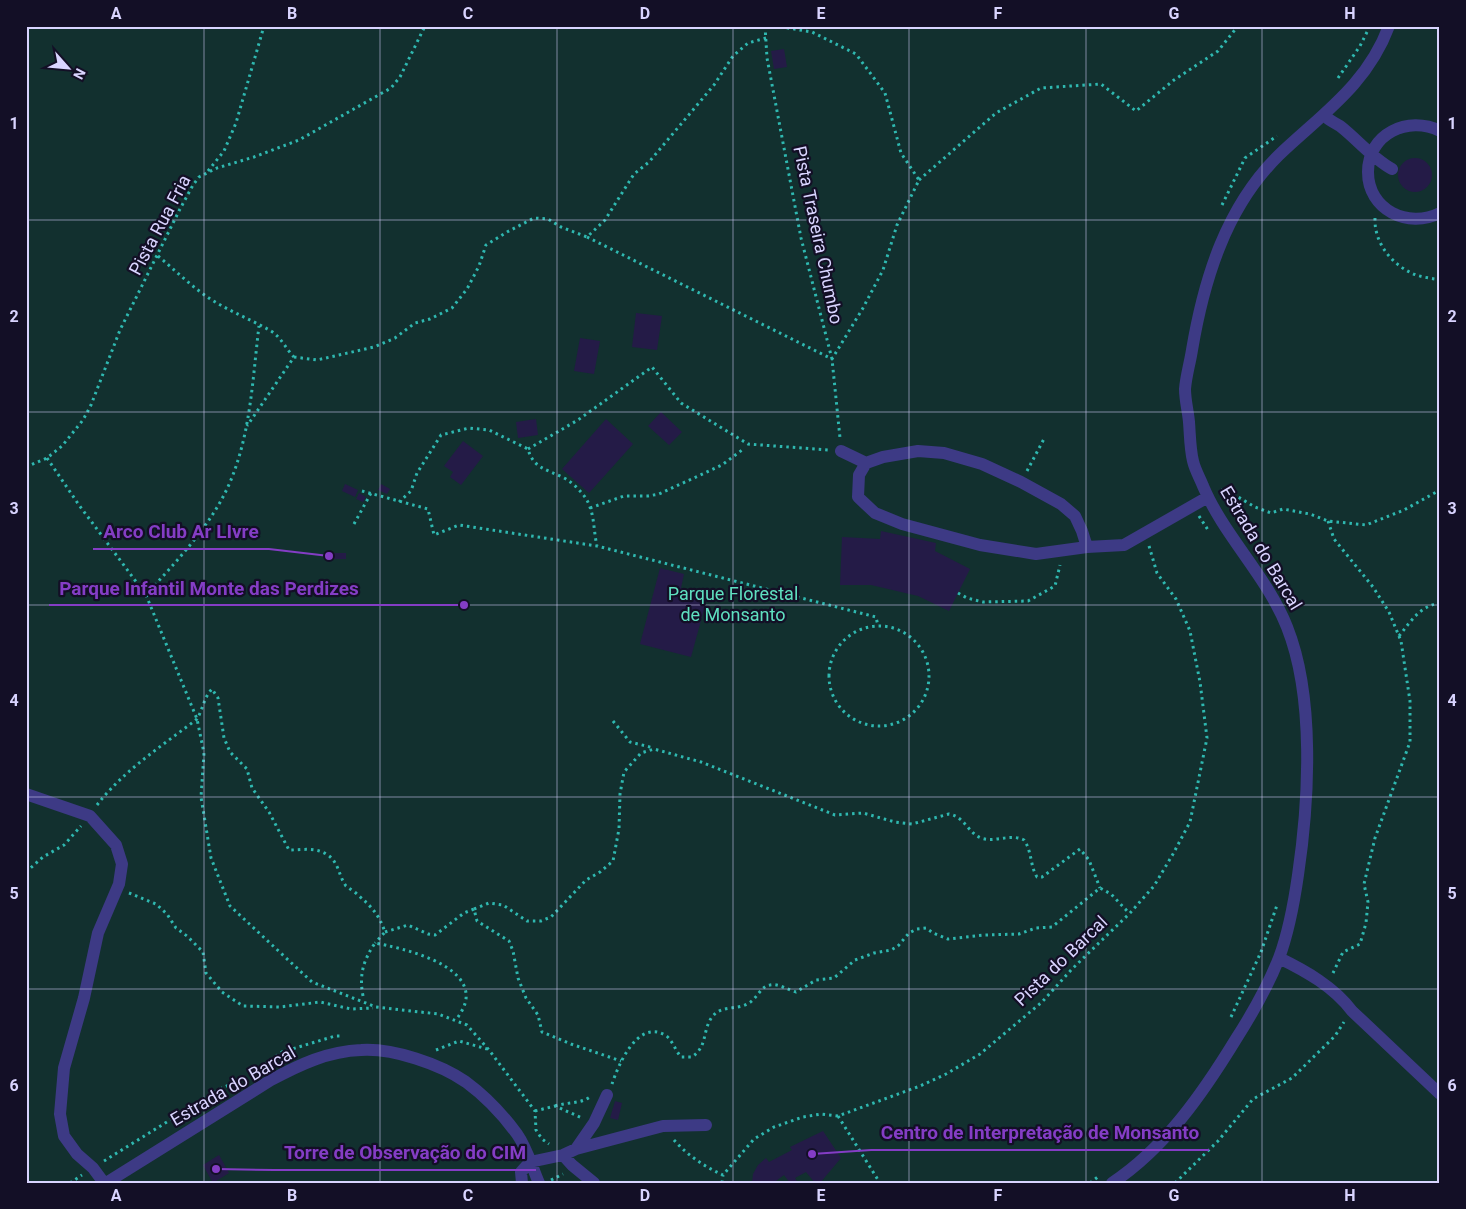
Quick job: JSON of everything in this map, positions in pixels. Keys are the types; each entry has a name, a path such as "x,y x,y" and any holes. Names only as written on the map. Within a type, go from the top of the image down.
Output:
{"street":[{"name":"Estrada do Barcal","path":"1112,1183 1133,1169 1184,1116 1218,1069 1251,1014 1279,958 1292,912 1306,814 1305,707 1297,656 1290,634 1275,600 1208,497 1193,462 1185,390 1197,320 1222,238 1237,209 1255,181 1279,155 1350,91 1369,64 1389,26"},
{"path":"1324,115 1381,163 1392,168"},
{"path":"1440,131 1430,126 1412,124 1395,129 1381,140 1371,154 1368,172 1371,189 1381,204 1395,215 1412,220 1429,218 1440,213"},
{"path":"841,451 866,463"},
{"path":"1087,547 1075,516 1061,504 1021,482 982,464 944,454 918,451 883,457 866,463 859,474 858,497 875,513 902,524 980,545 1036,554 1087,547 1124,545 1208,497"},
{"path":"26,794 90,816 116,845 122,864 118,884 98,933 84,998 64,1068 60,1114 64,1136 76,1154 93,1168 105,1183"},
{"path":"1279,958 1308,972 1343,1000 1352,1011 1440,1094"},
{"name":"Estrada do Barcal","path":"105,1183 271,1080 299,1065 331,1055 361,1050 384,1051 409,1057 435,1066 465,1082 491,1104 518,1135 539,1183"},
{"path":"576,1149 594,1124 605,1092"},
{"path":"522,1183 521,1172 530,1162 564,1155 576,1149 662,1126 706,1124"},
{"path":"564,1155 572,1165 594,1183"}],"path":[{"path":"206,172 224,151 236,123 264,26"},
{"name":"Pista Rua Fria","path":"26,467 47,458 67,440 83,420 91,405 120,330 193,185 206,172 299,140 391,88 400,77 425,26"},
{"name":"Pista Traseira Chumbo","path":"765,26 767,58 801,238 832,359 841,451"},
{"path":"776,26 812,32 856,54 886,93 901,153 919,180"},
{"path":"158,256 186,281 212,300 271,332 294,357 317,360 374,347 395,338 415,323 430,319 452,308 467,289 479,266 486,246 507,232 534,218 548,219 832,359 883,270 897,225 919,180 996,113 1041,88 1101,84 1136,111 1174,80 1218,51 1238,26"},
{"path":"1335,82 1360,46 1370,26"},
{"path":"586,237 605,220 634,174 649,162 714,86 734,56 748,43 766,38"},
{"path":"1221,207 1246,158 1257,148 1283,132"},
{"path":"1381,204 1375,210 1374,222 1376,233 1383,248 1392,260 1415,274 1435,279"},
{"path":"146,595 191,545 220,501 234,472 247,426 258,326"},
{"path":"247,426 294,357"},
{"path":"528,449 578,420 652,368 681,403 748,444 841,451"},
{"path":"399,502 411,491 417,473 441,435 469,428 489,430 528,449 536,464 541,468 572,483 585,498 590,508 597,546"},
{"path":"1021,482 1045,437"},
{"path":"590,508 624,496 659,494 722,465 742,450"},
{"path":"47,458 79,505 146,595 197,719 204,753 201,796 211,858 230,906 312,982 376,1008"},
{"path":"1208,497 1217,490 1228,491 1255,507 1271,513 1283,509 1310,514 1328,521 1366,525 1404,510 1440,490"},
{"path":"362,491 428,509 434,535 459,525 597,546 876,617 878,626"},
{"path":"354,524 371,493"},
{"path":"1194,504 1200,518 1210,532"},
{"path":"1328,521 1334,539 1373,587 1389,612 1399,637 1410,701 1410,742 1375,838 1364,884 1368,902 1366,923 1360,944 1343,952 1333,972 1339,984 1343,1000"},
{"name":"Pista do Barcal","path":"723,1175 754,1139 774,1127 803,1117 821,1114 838,1116 929,1082 980,1054 1042,1002 1072,968 1129,914 1154,886 1174,854 1190,822 1206,738 1200,682 1190,631 1176,599 1157,573 1146,533"},
{"path":"958,593 967,598 983,602 1028,601 1055,586 1060,564 1060,551"},
{"path":"1399,637 1414,616 1430,605 1440,602"},
{"path":"878,626 896,629 911,638 926,657 929,669 929,681 921,704 903,720 880,726 868,725 857,721 839,706 833,695 829,671 837,649 845,640 866,628 878,626"},
{"path":"26,872 43,857 64,845 90,816 111,788 127,772 197,719 204,706 206,696 212,689 218,698 224,738 230,752 247,769 252,788 268,812 288,850 311,849 326,853 336,861 339,872 347,886 377,913 386,932"},
{"path":"613,721 630,742 701,762 820,811 835,815 863,813 894,822 912,824 949,814 961,818 975,835 982,838 1016,837 1024,840 1037,877 1042,877 1080,849 1089,860 1100,888 1111,894 1129,914"},
{"path":"363,996 361,983 366,957 375,943 386,932 408,925 435,935 464,913 489,903 503,905 527,921 541,921 551,917 586,880 600,872 613,861 620,829 620,794 624,772 640,753 654,748"},
{"path":"118,884 130,894 156,904 167,914 176,928 203,952 206,973 222,992 243,1006 280,1007 320,1002 351,1009 376,1008 438,1014 467,1025 489,1050 535,1111 536,1130 542,1139 549,1144"},
{"path":"535,1111 566,1102 587,1100 605,1092 630,1047 637,1039 651,1033 666,1035 681,1057 692,1057 701,1048 709,1023 717,1012 723,1009 747,1005 767,985 774,984 796,992 816,980 834,978 854,960 874,953 891,950 898,946 909,932 918,929 926,928 933,934 948,939 1019,934 1036,928 1052,927 1100,888"},
{"path":"1230,1020 1261,952 1279,897"},
{"path":"474,909 477,921 509,941 513,951 518,978 526,998 538,1015 542,1032 621,1061"},
{"path":"375,943 422,956 455,973 462,981 466,1000 456,1020"},
{"path":"1175,1183 1218,1141 1253,1100 1292,1078 1335,1036 1352,1011"},
{"path":"555,1106 594,1124"},
{"path":"838,1116 880,1183"},
{"path":"662,1126 682,1148 711,1170 723,1175 722,1183"},
{"path":"1090,1183 1106,1171"}],"green space":[{"name":"Parque Florestal de Monsanto","path":"26,26 1440,26 1440,1183 26,1183"}],"building":[{"path":"784,49 787,67 774,69 771,51"},
{"path":"1415,158 1427,163 1432,175 1427,187 1415,192 1403,187 1398,175 1403,163"},
{"path":"636,313 662,316 657,350 632,347"},
{"path":"580,338 600,341 594,374 574,371"},
{"path":"661,412 682,432 669,445 648,426"},
{"path":"536,419 538,435 518,438 516,422"},
{"path":"606,419 633,444 589,493 562,469"},
{"path":"463,441 483,456 461,485 450,477 453,472 444,466"},
{"path":"345,484 358,490 355,497 342,491"},
{"path":"381,484 390,489 387,494 378,490"},
{"path":"359,493 366,497 363,502 356,499"},
{"path":"881,531 936,543 935,551 970,569 949,611 918,596 871,585 840,585 842,537 880,539"},
{"path":"328,553 346,553 346,559 328,559"},
{"path":"660,568 684,574 681,588 708,595 691,657 640,644"},
{"path":"615,1101 622,1103 618,1120 610,1118"},
{"path":"823,1131 841,1158 820,1183 815,1183 806,1172 795,1178 798,1183 790,1183 784,1175 776,1181 777,1183 752,1183 753,1174 758,1165 766,1158 769,1162 792,1150 790,1147"},
{"path":"219,1155 229,1173 213,1183 203,1165"}],"place":[{"name":"Arco Club Ar LIvre","path":"329,556"},
{"name":"Parque Infantil Monte das Perdizes","path":"464,605"},
{"name":"Centro de Interpretação de Monsanto","path":"812,1154"},
{"name":"Torre de Observação do CIM","path":"216,1169"}]}
